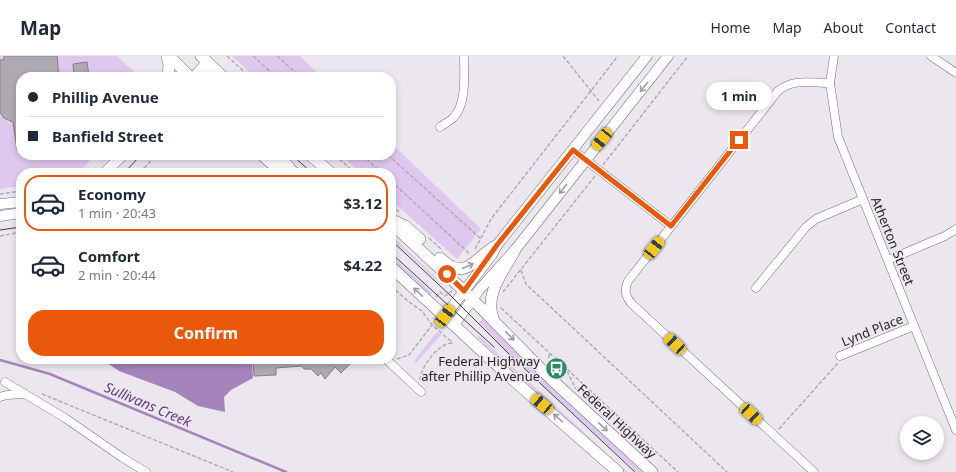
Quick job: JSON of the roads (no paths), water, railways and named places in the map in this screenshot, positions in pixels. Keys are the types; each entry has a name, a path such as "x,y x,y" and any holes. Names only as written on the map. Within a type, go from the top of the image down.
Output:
{"highway":[{"path":"168,56 168,72"},
{"path":"168,56 185,72"},
{"path":"207,62 218,72"},
{"path":"268,160 284,168"},
{"path":"281,160 290,168"},
{"path":"316,160 325,168"},
{"path":"396,223 405,226 447,264 455,269 469,267 486,251 497,245"},
{"name":"Federal Highway","path":"396,227 494,320 551,379 652,472"},
{"path":"494,320 489,305 491,296 515,250"},
{"path":"396,272 618,472"}],"main road":[{"path":"445,316 497,245 647,56"},
{"path":"454,325 472,299 515,250 668,56"},
{"path":"198,72 207,62"},
{"path":"206,72 207,62"},
{"path":"109,168 118,160"},
{"path":"119,168 127,160"},
{"path":"0,204 16,202"},
{"path":"0,216 16,214"}],"street":[{"path":"440,126 454,117 461,103 464,84 464,56"},
{"name":"Atherton Street","path":"834,56 830,83 838,137 956,430"},
{"path":"931,56 956,73"},
{"path":"814,472 626,297 625,288 628,281 778,91 787,84 796,82 830,83"},
{"path":"573,150 671,226"},
{"path":"756,288 806,227 816,219 863,199"},
{"path":"888,260 945,236 956,229"},
{"name":"Lynd Place","path":"840,356 914,326"},
{"path":"395,364 421,392"},
{"path":"5,382 66,418 123,458 146,472"},
{"path":"0,397 12,394 26,394"}],"waterway":[{"name":"Sullivans Creek","path":"0,360 50,374 286,472"}],"tram line":[{"path":"129,168 136,160"},
{"path":"298,160 306,168"},
{"path":"0,230 16,228"},
{"path":"396,245 451,296 510,355 635,472"},
{"path":"396,258 494,347"}],"place":[{"name":"Federal Highway after Phillip Avenue","path":"556,368"}]}
